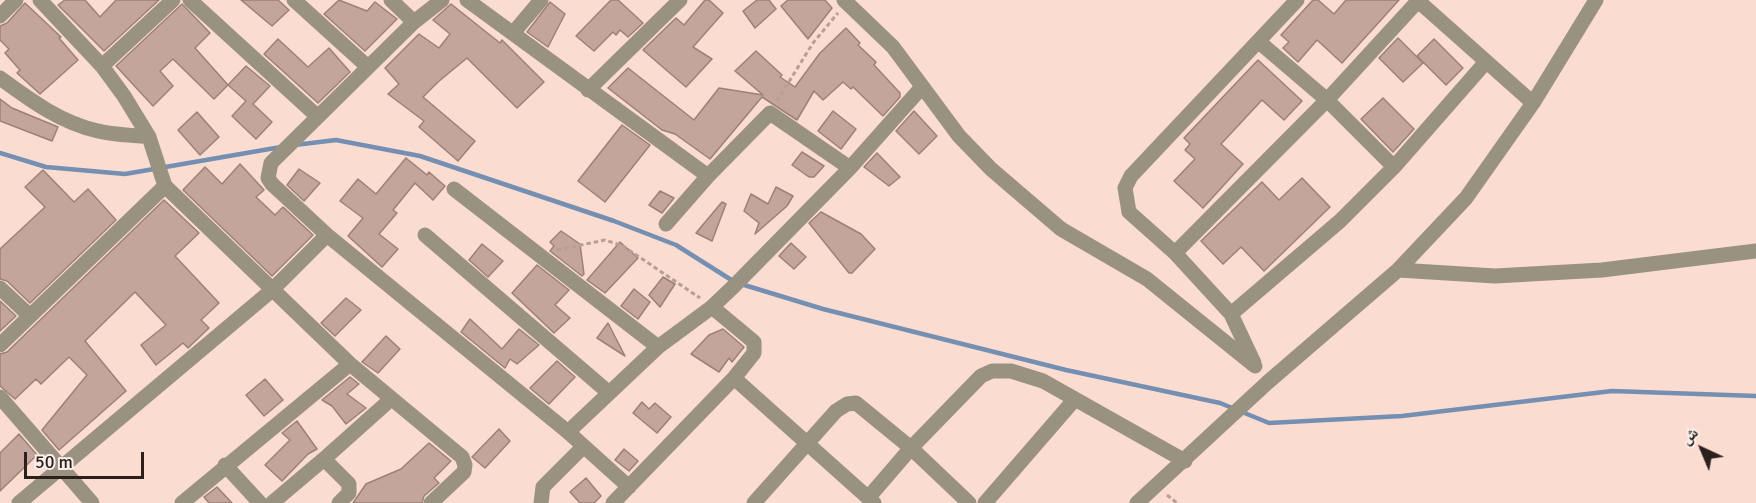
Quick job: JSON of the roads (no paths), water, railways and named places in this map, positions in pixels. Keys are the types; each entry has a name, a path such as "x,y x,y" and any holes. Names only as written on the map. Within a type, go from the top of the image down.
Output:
{"street":[{"path":"0,16 16,0"},
{"path":"40,0 102,66 149,136 162,174 271,291 390,400 462,457 465,465 461,477 431,503"},
{"path":"102,66 173,0"},
{"path":"190,0 317,116"},
{"path":"294,0 368,67"},
{"path":"391,0 414,22"},
{"path":"442,0 414,22 271,163 268,171 272,184 327,235 568,432 629,487"},
{"path":"467,0 514,32 588,90 708,176"},
{"path":"514,32 541,0"},
{"path":"1255,366 1231,314 1175,253 1129,212 1125,188 1131,176 1297,0"},
{"path":"1137,503 1268,382 1398,270 1466,198 1533,103 1596,0"},
{"path":"1175,253 1327,100 1418,1 1485,63 1533,103"},
{"path":"846,2 893,47 959,136 1022,196 1061,228 1147,279 1255,366 1268,382"},
{"path":"588,90 673,3"},
{"path":"1258,41 1327,100 1394,166"},
{"path":"1231,314 1340,221 1394,166 1485,63"},
{"path":"0,78 37,105 68,121 99,132 149,136"},
{"path":"568,432 658,347 712,307 738,282 850,168 922,87"},
{"path":"666,224 708,176 770,112 850,168"},
{"path":"0,345 30,316 162,174"},
{"path":"454,189 658,347"},
{"path":"19,503 271,291 327,235"},
{"path":"425,235 608,392"},
{"path":"1398,270 1455,275 1602,270 1756,251"},
{"path":"0,288 30,316"},
{"path":"613,503 751,358 756,346 754,342 712,307"},
{"path":"182,503 225,465 350,364"},
{"path":"734,378 871,500 911,448 981,376 992,371 1011,371 1043,381 1185,460"},
{"path":"0,397 92,503"},
{"path":"985,503 1075,399"},
{"path":"272,503 390,400"},
{"path":"760,501 836,411 846,404 856,402 911,448 969,503"},
{"path":"541,503 543,487 583,447"},
{"path":"324,459 349,484 349,493 339,503"},
{"path":"225,465 260,503"}],"waterway":[{"path":"295,145 336,140 420,156 614,221 676,245 733,281"},
{"path":"0,153 46,167 125,174 281,147"},
{"path":"741,284 823,309 1066,370 1220,403 1269,423 1402,416 1612,391 1756,396"}]}
